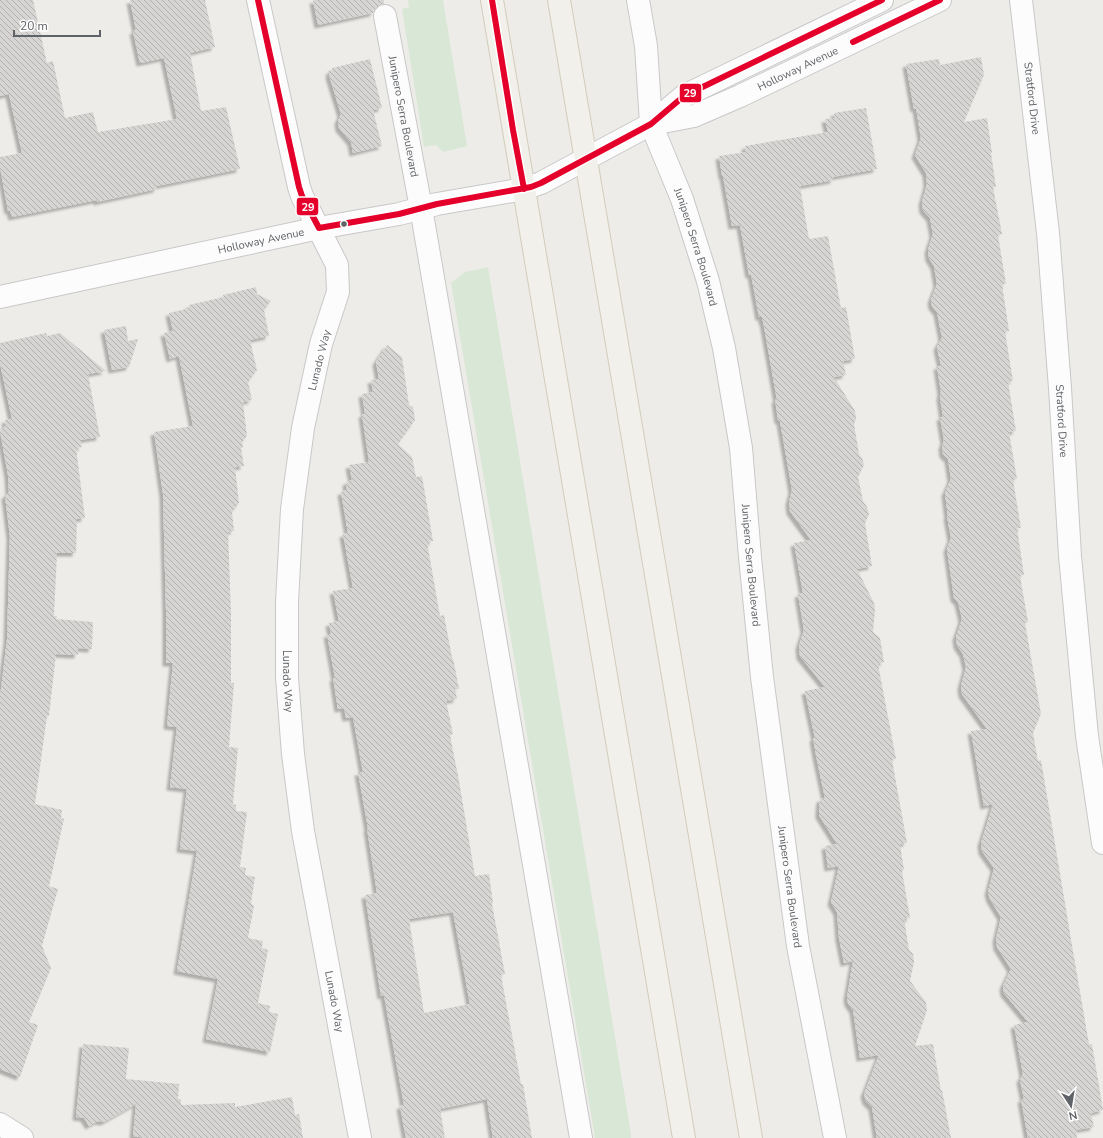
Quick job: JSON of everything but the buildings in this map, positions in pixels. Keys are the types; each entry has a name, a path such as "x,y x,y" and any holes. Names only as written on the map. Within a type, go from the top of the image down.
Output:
{"main road":[{"path":"492,0 684,1138"},
{"path":"559,0 751,1138"}],"street":[{"name":"Lunado Way","path":"258,0 299,187 302,196 337,264 338,292 321,344 305,421 292,509 287,602 288,677 292,754 303,831 360,1138"},
{"name":"Junipero Serra Boulevard","path":"638,0 646,46 651,124 682,199 708,281 724,348 741,448 762,677 797,938 835,1138"},
{"name":"Holloway Avenue","path":"0,297 319,228 399,214 437,204 524,189 541,183 651,124 684,96 882,0"},
{"name":"Holloway Avenue","path":"651,124 694,116 740,96 940,0"},
{"name":"Stratford Drive","path":"1021,0 1048,233 1060,388 1070,556 1087,736 1103,843"},
{"name":"Junipero Serra Boulevard","path":"385,16 421,208 581,1138"},
{"path":"0,1124 22,1138"}],"green space":[{"path":"408,0 443,0 467,146 443,152 436,145 424,147 402,9 409,7"},
{"path":"488,267 631,1138 595,1138 451,283 465,272"}],"transit line":[{"name":"29","path":"258,0 299,187 302,196 319,228 399,214 437,204 531,187 541,183 651,124 684,96 882,0"},
{"name":"29","path":"492,0 524,189"},
{"name":"29","path":"853,42 940,0"}]}
